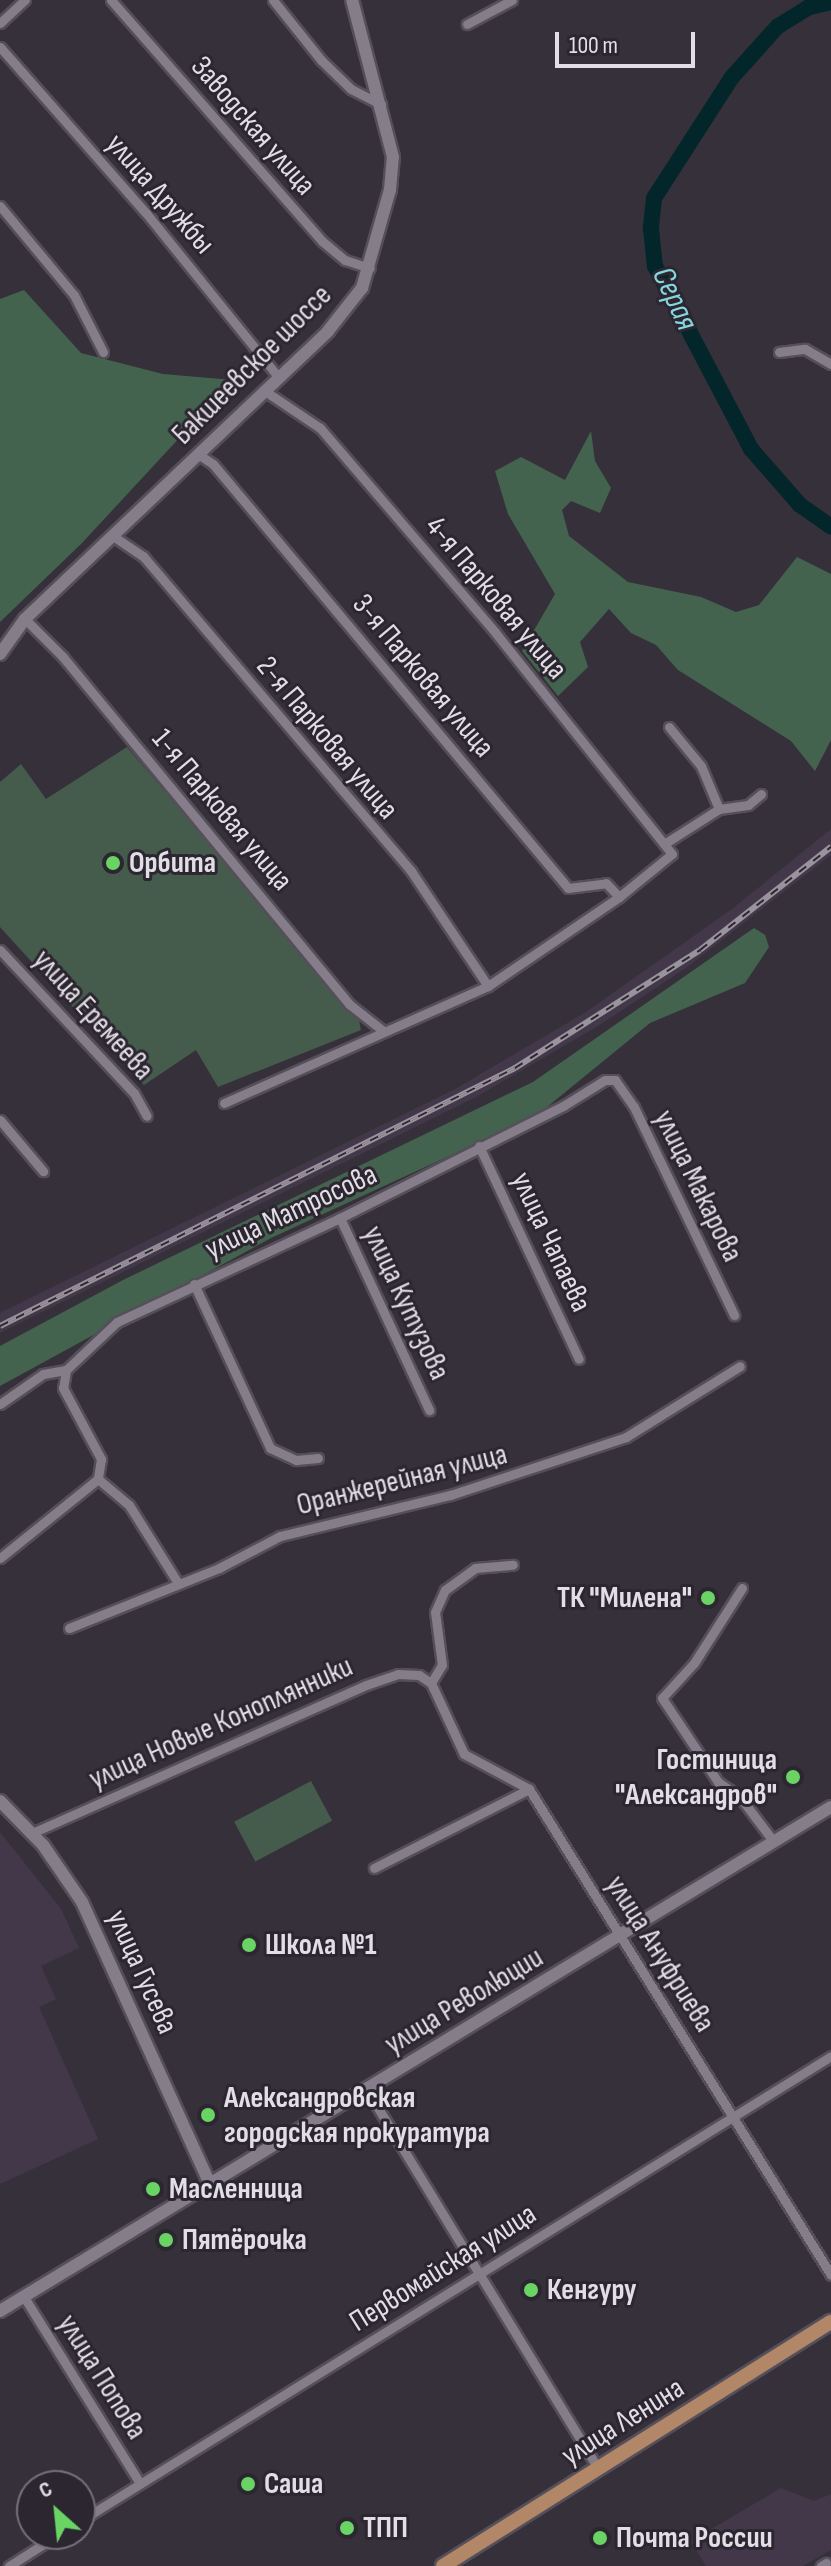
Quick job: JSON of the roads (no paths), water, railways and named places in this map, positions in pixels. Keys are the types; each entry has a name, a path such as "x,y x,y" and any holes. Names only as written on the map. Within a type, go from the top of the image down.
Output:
{"main road":[{"name":"Бакшеевское шоссе","path":"0,654 25,619 351,306 370,268 393,173 381,104 352,0"},
{"name":"улица Гусева","path":"0,1801 32,1833 82,1902 210,2184"},
{"name":"улица Революции","path":"0,2311 831,1807"},
{"name":"улица Ленина","path":"443,2566 831,2322"}],"street":[{"path":"0,23 25,0"},
{"name":"Заводская улица","path":"111,0 322,241 345,260 370,268"},
{"path":"273,0 341,79 381,104"},
{"path":"467,24 512,0"},
{"name":"улица Дружбы","path":"0,47 156,224 279,378"},
{"path":"0,206 74,295 103,352"},
{"path":"779,352 805,349 831,364"},
{"name":"4-я Парковая улица","path":"265,391 320,428 495,632 672,854 619,897"},
{"name":"3-я Парковая улица","path":"198,454 213,464 568,888 606,883 619,897"},
{"name":"2-я Парковая улица","path":"113,536 143,556 411,871 488,986"},
{"name":"1-я Парковая улица","path":"25,619 63,657 349,1004 382,1030"},
{"path":"669,727 701,766 719,809"},
{"path":"664,844 719,809 748,805 761,794"},
{"path":"224,1103 382,1030 488,986 619,897"},
{"name":"улица Еремеева","path":"0,950 134,1093 147,1116"},
{"name":"улица Матросова","path":"0,1404 43,1374 66,1370 117,1322 340,1218 563,1106 605,1080 615,1080"},
{"name":"улица Макарова","path":"615,1080 634,1107 734,1315"},
{"path":"0,1120 43,1171"},
{"name":"улица Чапаева","path":"479,1146 579,1359"},
{"name":"улица Кутузова","path":"340,1218 429,1410"},
{"path":"194,1284 270,1448 296,1460 318,1458"},
{"name":"Оранжерейная улица","path":"69,1628 302,1529 337,1526 450,1495 614,1442 740,1366"},
{"path":"0,1558 98,1479 101,1459 63,1388 66,1370"},
{"path":"98,1479 129,1505 178,1583"},
{"path":"513,1565 475,1568 445,1590 435,1612 442,1665 431,1683 464,1754 529,1789"},
{"path":"742,1588 694,1663 662,1698 718,1782 740,1797 774,1842"},
{"name":"улица Новые Коноплянники","path":"32,1833 366,1685 398,1674 419,1675 431,1683"},
{"path":"374,1868 529,1789"},
{"name":"улица Ануфриева","path":"529,1789 831,2275"},
{"name":"Первомайская улица","path":"96,2511 831,2056"},
{"path":"367,2090 598,2468"},
{"name":"улица Попова","path":"24,2297 140,2483"},
{"path":"9,2566 34,2550"}],"waterway":[{"name":"Серая","path":"831,2 809,7 778,26 732,77 654,198 651,229 655,266 751,449 800,505 831,527"}],"railway":[{"path":"0,1326 515,1068 700,950 831,847"}],"place":[{"name":"Орбита","path":"113,863"},
{"name":"ТК \"Милена\"","path":"708,1598"},
{"name":"Гостиница \"Александров\"","path":"793,1777"},
{"name":"Школа №1","path":"249,1945"},
{"name":"Александровская городская прокуратура","path":"208,2115"},
{"name":"Масленница","path":"153,2189"},
{"name":"Пятёрочка","path":"166,2240"},
{"name":"Кенгуру","path":"531,2290"},
{"name":"Саша","path":"248,2484"},
{"name":"ТПП","path":"347,2528"},
{"name":"Почта России","path":"600,2538"}]}
